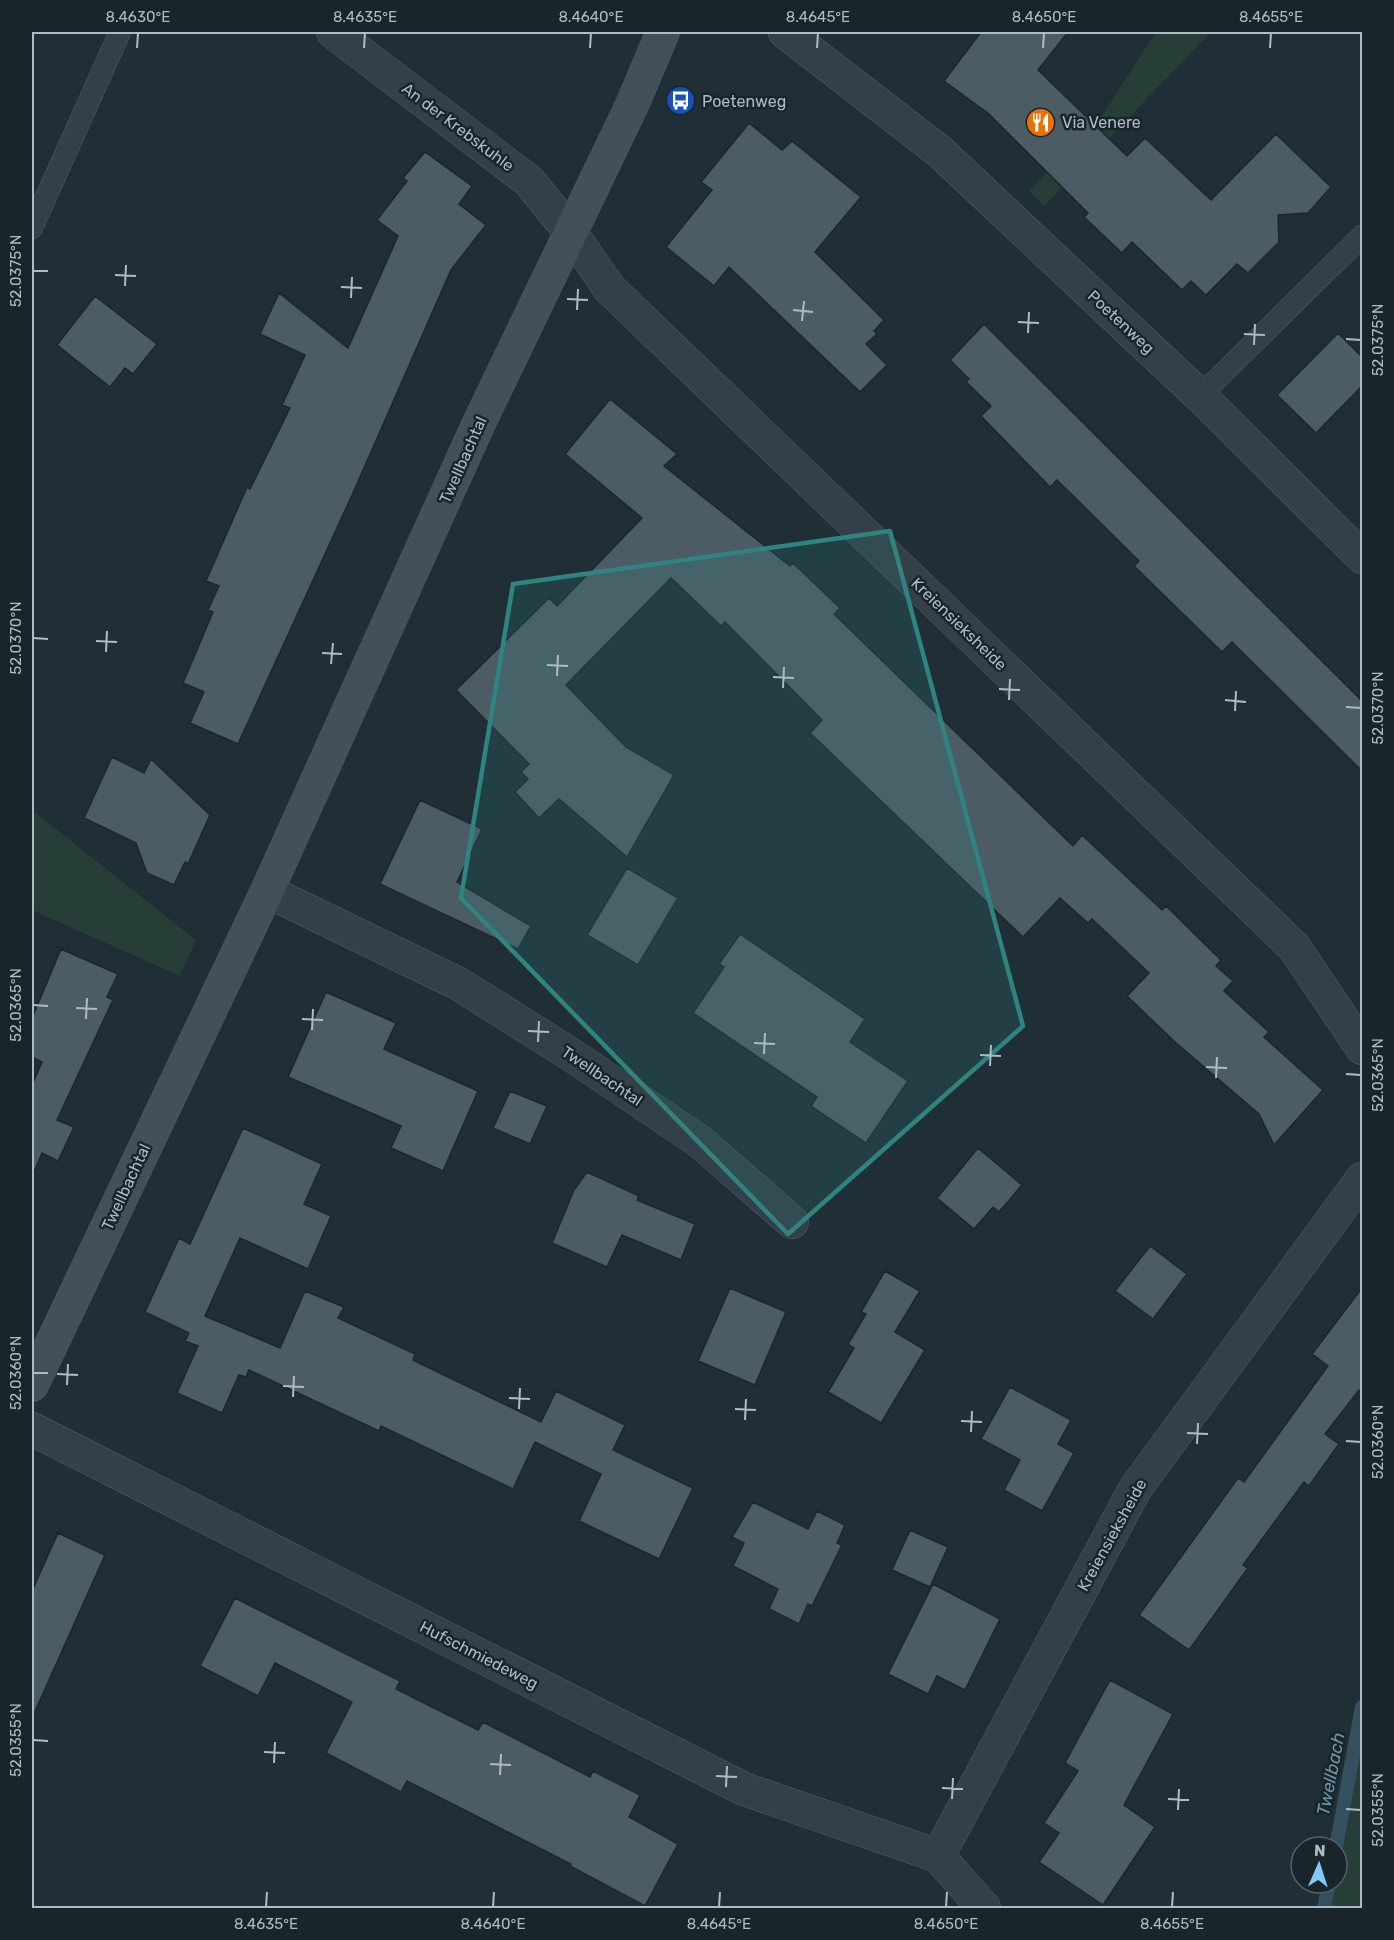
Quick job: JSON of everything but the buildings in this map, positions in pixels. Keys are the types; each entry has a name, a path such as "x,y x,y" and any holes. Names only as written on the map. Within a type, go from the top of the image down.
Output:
{"street":[{"name":"An der Krebskuhle","path":"333,32 529,181 572,234"},
{"name":"Twellbachtal","path":"32,1385 267,891 479,423 572,234 663,32"},
{"name":"Poetenweg","path":"784,32 939,151 1200,396 1362,557"},
{"name":"Kreiensieksheide","path":"572,234 610,289 1294,947 1362,1048"},
{"name":"Twellbachtal","path":"267,891 459,984 573,1056 699,1141 792,1222"},
{"name":"Kreiensieksheide","path":"938,1856 1135,1489 1362,1179"},
{"name":"Hufschmiedeweg","path":"32,1429 744,1789 938,1856"},
{"path":"938,1856 984,1908"}],"lane":[{"path":"32,228 120,32"},
{"path":"1200,396 1362,236"}],"highlighted area":[{"path":"890,531 1023,1026 788,1234 461,898 513,584"}],"green space":[{"path":"1156,32 1211,32 1044,206 1029,191 1097,123"},
{"path":"32,810 196,940 180,976 32,910"},
{"path":"1362,1687 1362,1908 1321,1908 1324,1895 1349,1895 1349,1835 1335,1835"}],"waterway":[{"name":"Twellbach","path":"1338,1835 1362,1707"},
{"name":"Twellbach","path":"1324,1908 1327,1895"}],"place":[{"name":"Poetenweg","path":"681,101"},
{"name":"Via Venere","path":"1041,122"}]}
